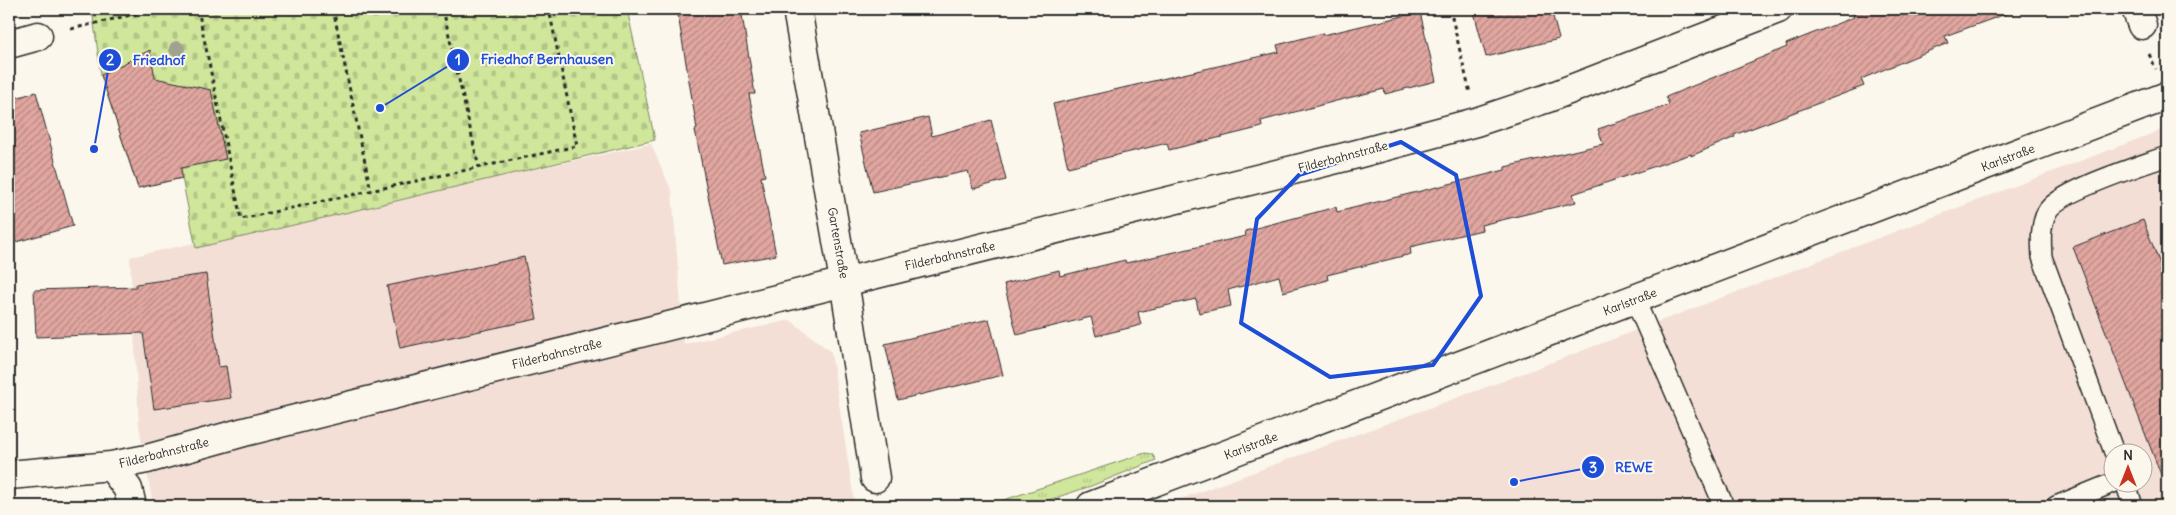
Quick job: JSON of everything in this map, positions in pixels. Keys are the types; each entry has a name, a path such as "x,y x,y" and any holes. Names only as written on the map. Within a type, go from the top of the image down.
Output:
{"street":[{"name":"Gartenstraße","path":"797,9 844,281 875,478"},
{"name":"Filderbahnstraße","path":"9,475 111,466 147,459 244,432 844,281 1035,236 1476,122 1631,67 1778,9"},
{"path":"9,44 38,36"},
{"name":"Karlstraße","path":"1099,505 2042,145 2165,102"},
{"name":"Filderbahnstraße","path":"111,466 128,489 132,506"}],"lane":[{"path":"2110,442 2042,257 2040,234 2047,210 2068,194 2167,156"},
{"path":"1635,300 1724,506"},
{"path":"2056,506 2104,487"},
{"path":"2128,492 2133,506"}],"path":[{"path":"70,29 156,9"},
{"path":"198,9 241,219 577,146 549,9"},
{"path":"333,9 371,191"},
{"path":"443,9 479,168"},
{"path":"1450,9 1476,122"}],"highlighted area":[{"path":"1401,142 1456,175 1481,296 1433,365 1330,377 1241,323 1257,219 1299,175"}],"shaded area":[{"path":"2167,128 2167,506 1161,506 1503,381"},
{"path":"651,144 672,192 684,344 790,320 831,352 855,506 153,506 139,426 130,257"}],"green space":[{"path":"92,9 627,9 655,140 196,248 182,178 138,188 101,75"},
{"path":"1145,453 1152,454 1156,460 1091,486 1031,506 986,506"}],"building":[{"path":"677,9 741,9 755,94 749,94 765,176 761,177 776,255 722,265 695,130 697,129"},
{"path":"1473,9 1551,9 1559,39 1486,57"},
{"path":"1867,9 2010,9 2011,12 1945,36 1948,43 1861,79 1864,86 1734,135 1735,137 1691,156 1691,154 1573,194 1576,202 1481,225 1482,230 1410,247 1411,254 1327,275 1328,280 1283,292 1279,276 1228,290 1231,306 1199,313 1196,299 1138,312 1141,325 1096,336 1091,317 1017,335 1004,284 1059,270 1060,276 1125,260 1126,263 1246,236 1245,231 1336,207 1337,212 1505,170 1505,167 1603,144 1598,129 1669,105 1666,97 1787,47 1786,44 1854,17 1853,14"},
{"path":"1420,12 1436,81 1385,94 1384,89 1336,101 1261,121 1262,127 1169,150 1167,143 1068,167 1053,104 1279,52 1277,45"},
{"path":"150,50 155,78 211,90 226,159 181,168 182,178 138,188 101,75"},
{"path":"36,92 73,226 9,244 9,100"},
{"path":"928,117 932,136 991,120 1006,180 973,189 968,171 873,192 859,133"},
{"path":"2143,220 2167,282 2167,485 2165,485 2154,457 2154,442 2148,442 2073,247"},
{"path":"524,257 537,319 400,348 387,286"},
{"path":"206,274 219,367 226,366 231,398 154,409 143,333 36,337 34,290 136,287 136,284"},
{"path":"989,319 1003,375 898,400 885,344"}],"place":[{"name":"Friedhof Bernhausen","path":"380,108"},
{"name":"Friedhof","path":"94,149"},
{"name":"REWE","path":"1514,482"}]}
